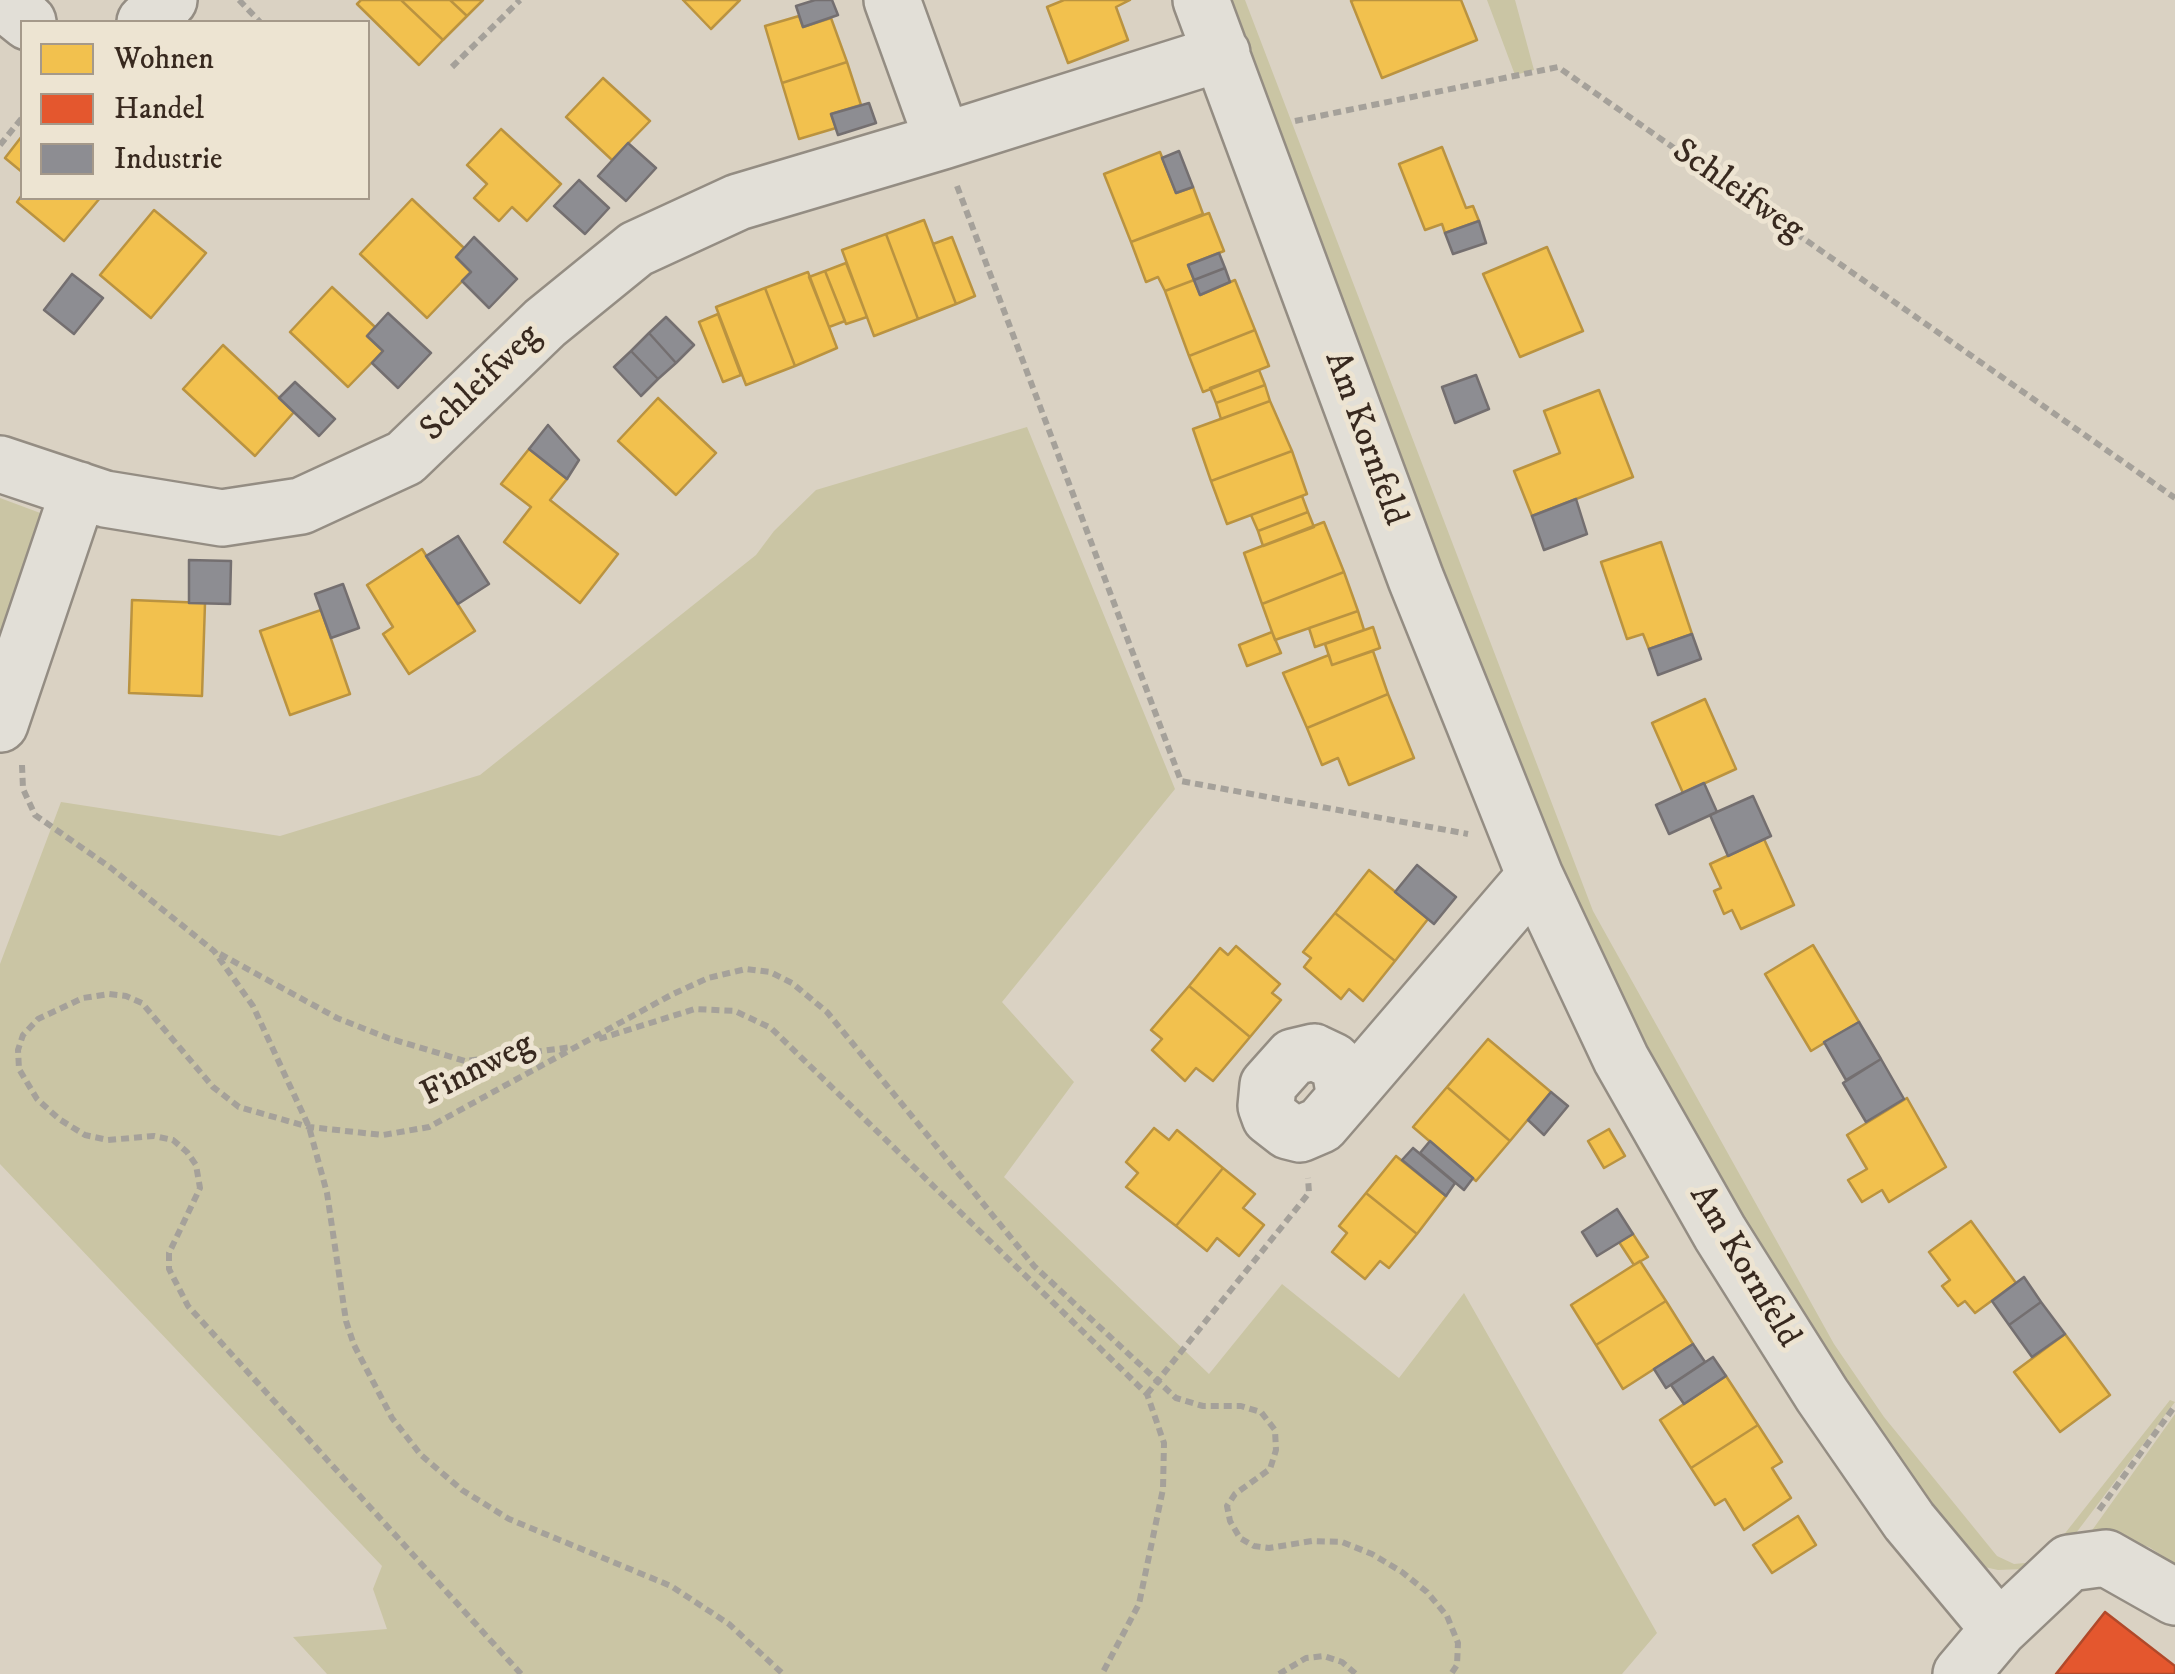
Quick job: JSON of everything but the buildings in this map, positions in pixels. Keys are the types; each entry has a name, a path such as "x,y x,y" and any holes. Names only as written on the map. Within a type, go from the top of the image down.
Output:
{"street":[{"path":"1,0 26,20"},
{"path":"147,20 169,0"},
{"path":"892,0 943,142"},
{"name":"Am Kornfeld","path":"1202,0 1222,52 1283,124 1416,579 1528,860 1621,1059 1720,1233 1822,1395 1909,1521 1999,1629"},
{"name":"Schleifweg","path":"0,464 105,500 222,518 301,506 405,458 544,322 636,249 738,202 943,142 1222,52"},
{"path":"11,742 79,490"},
{"path":"1323,1118 1528,860"},
{"path":"1961,1674 1999,1629 2069,1564 2106,1558 2175,1597"}],"path":[{"path":"239,0 258,20"},
{"path":"452,67 520,0"},
{"name":"Schleifweg","path":"1283,124 1558,66 2175,498"},
{"path":"0,144 20,120"},
{"path":"943,142 1182,781 1528,860"},
{"path":"11,742 23,789 35,814 111,868 214,951 336,1018 388,1038 465,1061 550,1052 695,1009 735,1012 771,1028 1147,1394 1164,1443 1162,1488 1139,1604 1102,1674"},
{"path":"214,951 253,1006 308,1128 328,1193 346,1322 354,1345 392,1418 421,1455 462,1490 509,1519 671,1586 728,1624 783,1674"},
{"name":"Finnweg","path":"521,1674 188,1306 170,1269 168,1253 200,1188 196,1165 173,1140 154,1136 108,1140 85,1135 37,1099 19,1069 18,1050 23,1034 38,1019 83,998 126,996 142,1003 213,1086 239,1107 308,1128 383,1135 429,1127 708,978 746,969 770,972 792,982 827,1012 862,1051 1034,1266 1176,1398 1203,1406 1241,1406 1260,1412 1275,1430 1276,1450 1270,1469 1234,1494 1227,1506 1240,1538 1269,1548 1312,1541 1342,1542 1402,1572 1427,1592 1447,1616 1458,1643 1457,1665 1452,1674"},
{"path":"1147,1394 1309,1193 1323,1118"},
{"path":"2069,1564 2075,1542 2175,1406"},
{"path":"1279,1674 1306,1658 1324,1656 1342,1662 1356,1674"}],"shaded area":[{"path":"1216,0 1245,0 1593,911 1834,1344 1884,1417 1997,1556 2014,1564 2036,1562 2023,1569 1980,1566 1926,1503 1735,1223 1536,837"},
{"path":"1487,0 1515,0 1534,70 1515,75"},
{"path":"1027,427 1175,789 1002,1002 1074,1082 1004,1177 1209,1374 1282,1284 1399,1378 1464,1293 1657,1633 1622,1674 327,1674 293,1637 387,1629 373,1589 382,1566 0,1164 0,964 61,802 280,836 480,775 756,555 774,531 816,490"},
{"path":"0,498 51,517 0,653"},
{"path":"2170,1400 2175,1402 2073,1537 2055,1546"},
{"path":"2175,1414 2175,1564 2149,1547 2088,1536"}]}
